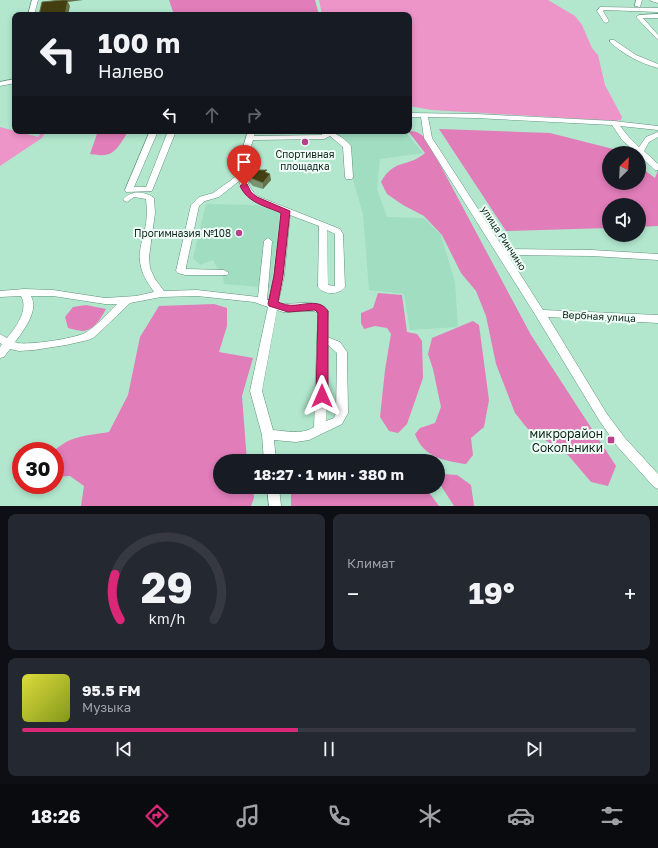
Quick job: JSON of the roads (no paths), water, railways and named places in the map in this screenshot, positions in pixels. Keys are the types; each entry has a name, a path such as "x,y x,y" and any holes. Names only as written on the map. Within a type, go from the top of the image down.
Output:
{"street":[{"path":"32,12 35,0"},
{"path":"638,6 639,0"},
{"path":"653,0 658,2"},
{"path":"606,21 600,10 602,8 658,10"},
{"path":"658,16 639,17 658,38"},
{"path":"612,41 623,51 644,62 658,66"},
{"path":"0,84 12,82"},
{"path":"412,115 476,116 614,123 658,128"},
{"name":"улица Ринчино","path":"424,115 428,138 575,370 621,442 658,483"},
{"path":"614,123 625,138 634,146"},
{"path":"641,125 658,124"},
{"path":"153,134 129,190 149,189 171,134"},
{"path":"323,225 323,287 337,290 340,287 339,234 337,231 323,225 254,198 247,193 242,175 245,151 251,135 324,137 326,134"},
{"path":"332,134 347,146 349,177"},
{"path":"642,146 649,138 658,134"},
{"path":"646,157 658,168"},
{"path":"224,273 181,271 195,205 197,202 216,195 223,188 242,175"},
{"path":"223,188 245,188"},
{"path":"127,200 129,196 132,195 141,195 150,198 152,211 143,256 145,267 153,284 161,294"},
{"path":"268,303 279,276 286,211"},
{"path":"268,240 268,303 256,391 268,435 269,454"},
{"path":"500,252 592,252 658,257"},
{"path":"0,294 24,292 53,293 105,301 161,294 197,293 268,303 283,308 312,306 321,309 323,311 323,340 322,424 320,429"},
{"path":"0,354 4,341 17,334 25,316 28,300 24,292"},
{"path":"4,341 18,347 31,347 80,338 94,331 128,299"},
{"name":"Вербная улица","path":"540,313 658,320"},
{"path":"268,435 309,436 338,421 342,413 342,352 338,346 323,340"},
{"path":"274,494 275,506"}],"place":[{"name":"Спортивная площадка","path":"305,142"},
{"name":"Прогимназия №108","path":"239,233"},
{"name":"микрорайон Сокольники","path":"611,440"}]}
